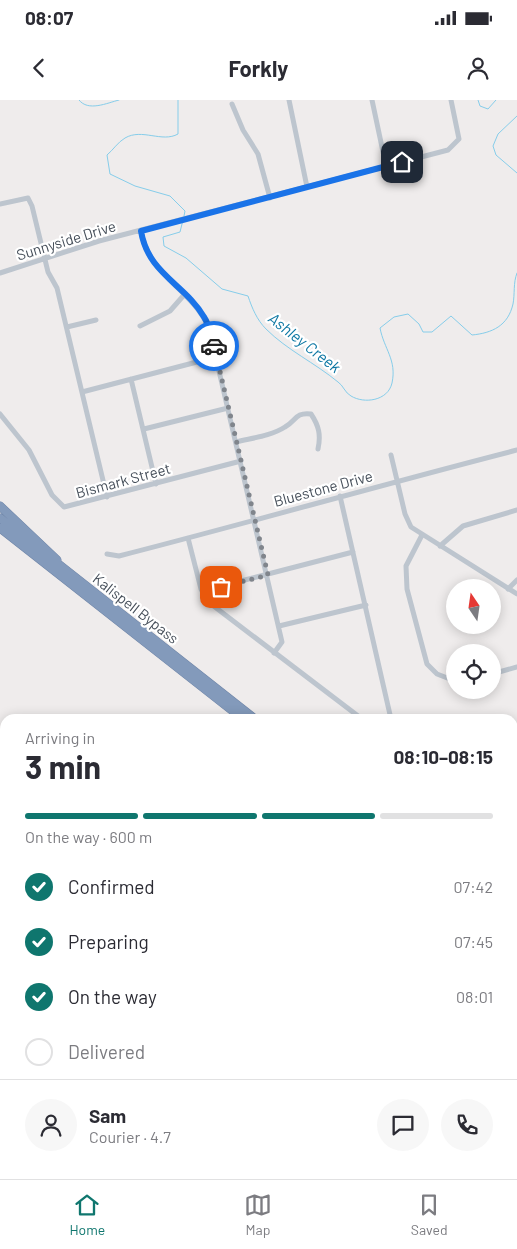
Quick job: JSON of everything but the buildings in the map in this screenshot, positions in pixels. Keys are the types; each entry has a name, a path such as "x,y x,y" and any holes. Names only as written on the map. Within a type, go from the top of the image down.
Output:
{"highway":[{"path":"0,506 78,581"},
{"name":"Kalispell Bypass","path":"0,518 249,714"},
{"name":"Kalispell Bypass","path":"0,528 238,714"}],"street":[{"path":"289,100 307,187"},
{"path":"372,100 386,166"},
{"name":"Sunnyside Drive","path":"0,273 141,231 448,150 457,143 459,135 451,100"},
{"path":"232,104 243,130 258,154 270,198"},
{"path":"0,204 24,198 30,201 44,259 57,288 107,497"},
{"path":"141,231 144,247 153,262 205,318 241,461 279,626 282,642 274,652"},
{"path":"140,326 170,311 184,294"},
{"path":"67,327 96,320"},
{"path":"82,392 216,357"},
{"path":"131,379 156,484"},
{"path":"144,430 228,408"},
{"path":"236,442 281,429 302,413 311,414 316,422 321,436 318,449"},
{"name":"Bismark Street","path":"0,414 29,450 59,505 71,507 241,461"},
{"name":"Bluestone Drive","path":"108,554 119,556 397,480 517,450"},
{"path":"391,455 407,521 422,536 492,579"},
{"path":"340,496 390,714"},
{"path":"440,546 449,536 463,526 517,510"},
{"path":"422,536 406,566 407,589 427,664 441,677 446,678"},
{"path":"188,538 202,592 216,609 355,714"},
{"path":"202,592 353,552"},
{"path":"508,589 517,580"},
{"path":"501,585 517,594"},
{"path":"279,626 366,605"},
{"path":"501,671 517,667"}],"waterway":[{"name":"Ashley Creek","path":"79,100 83,104 92,106 119,100"},
{"name":"Ashley Creek","path":"178,100 178,134 165,137 132,135 122,140 107,155 110,174 135,186 170,196 185,211 184,216"},
{"name":"Ashley Creek","path":"478,100 480,106 488,109 496,100"},
{"name":"Ashley Creek","path":"517,116 498,134 493,146 496,155 517,173"},
{"name":"Ashley Creek","path":"183,220 180,232 163,237 164,246 186,258 222,289 248,296 260,322 274,337 340,383 349,395 362,400 381,397 390,389 392,383 393,368 380,328 394,317 408,314 419,324 423,332 432,332 451,316 472,335 492,330 503,323 511,312 517,273"}],"way so far":[{"path":"214,346 268,575 221,587"}],"route":[{"path":"214,346 205,318 153,262 144,247 141,231 402,162"}]}
